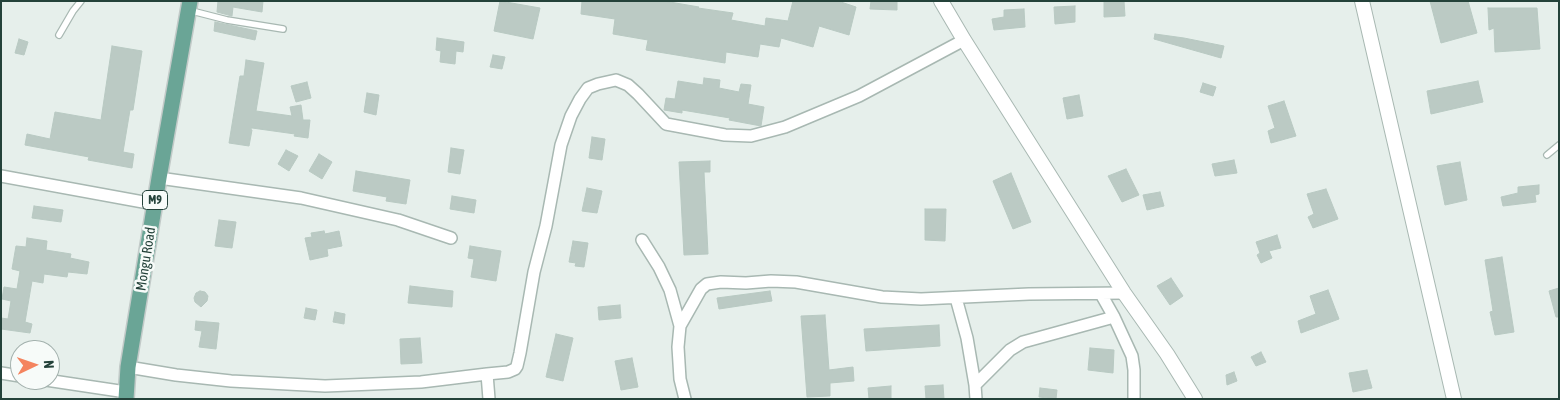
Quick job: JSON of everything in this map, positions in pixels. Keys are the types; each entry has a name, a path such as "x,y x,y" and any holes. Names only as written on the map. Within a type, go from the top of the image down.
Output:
{"main road":[{"name":"Mongu Road","path":"126,395 128,368 158,178 189,6"}],"street":[{"path":"941,1 1124,293 1167,354 1195,399"},
{"path":"1362,1 1454,399"},
{"path":"128,368 232,381 325,386 421,382 508,372 517,366 534,272 546,226 561,144 571,116 588,88 616,80 638,94 666,124 725,135 751,136 785,127 859,96 964,40"},
{"path":"1,176 154,204"},
{"path":"158,178 301,198 398,220 451,238"},
{"path":"642,240 660,267 670,290 680,326 680,379 685,399"},
{"path":"680,326 701,289 708,284 722,282 796,282 882,297 921,299 1029,294 1124,293"},
{"path":"1100,294 1114,317 1132,356 1134,399"},
{"path":"956,298 967,338 976,399"},
{"path":"975,385 1010,350 1023,342 1114,317"},
{"path":"487,374 489,399"},
{"path":"60,383 126,395"}],"lane":[{"path":"59,35 81,1"},
{"path":"189,6 227,20 283,29"},
{"path":"1547,155 1559,145"}],"building":[{"path":"218,1 263,1 262,12 233,7 232,16 217,12"},
{"path":"500,1 540,8 533,39 494,31"},
{"path":"582,1 664,1 733,13 731,20 765,26 766,18 788,21 793,1 838,1 856,7 849,35 819,26 813,47 781,38 779,47 760,44 758,57 726,52 725,63 646,50 648,40 613,34 615,19 581,14"},
{"path":"871,1 897,1 897,10 870,9"},
{"path":"1104,1 1124,1 1125,16 1104,17"},
{"path":"1430,1 1468,1 1477,33 1441,43"},
{"path":"1075,6 1075,22 1055,24 1054,7"},
{"path":"1488,8 1537,8 1540,49 1495,52 1494,28 1489,30"},
{"path":"1024,9 1025,27 994,30 992,19 1004,17 1004,10"},
{"path":"215,22 257,31 255,40 214,31"},
{"path":"1155,34 1224,46 1221,58 1154,39"},
{"path":"437,38 464,42 463,52 456,51 455,64 440,62 441,51 436,50"},
{"path":"19,39 28,42 24,55 15,53"},
{"path":"112,46 142,51 133,110 130,110 123,152 134,154 132,168 88,160 89,157 25,145 27,134 50,139 55,112 101,120"},
{"path":"493,55 505,57 502,69 490,67"},
{"path":"246,60 264,63 256,111 292,116 290,107 301,105 303,120 310,120 308,138 294,136 295,134 252,128 250,129 252,130 249,146 229,143 240,76 244,76"},
{"path":"704,78 720,80 719,88 739,92 741,84 751,85 748,104 764,107 761,126 729,120 730,118 682,110 682,113 664,110 666,98 675,99 678,81 703,85"},
{"path":"1478,81 1483,102 1431,114 1427,91"},
{"path":"307,82 311,98 296,102 291,86"},
{"path":"1203,83 1216,87 1213,96 1200,92"},
{"path":"367,93 379,95 376,115 364,112"},
{"path":"1079,95 1083,116 1067,119 1063,98"},
{"path":"1284,101 1296,136 1271,143 1268,131 1275,128 1268,106"},
{"path":"592,137 605,139 602,160 589,158"},
{"path":"451,148 464,150 460,174 448,172"},
{"path":"286,150 298,156 289,171 278,164"},
{"path":"319,154 332,162 322,179 309,171"},
{"path":"1234,160 1237,173 1215,176 1212,164"},
{"path":"710,161 710,172 704,172 708,254 684,255 679,162"},
{"path":"1460,162 1467,200 1445,205 1437,166"},
{"path":"1126,169 1139,195 1122,202 1108,176"},
{"path":"356,171 410,180 406,204 386,201 387,197 353,191"},
{"path":"1011,173 1031,222 1013,229 993,181"},
{"path":"1539,185 1539,194 1535,195 1536,202 1503,206 1501,197 1518,193 1518,187"},
{"path":"587,188 602,191 597,213 582,211"},
{"path":"1326,189 1338,219 1313,228 1308,217 1314,214 1307,194"},
{"path":"1160,192 1164,206 1147,210 1143,195"},
{"path":"452,196 476,200 474,213 450,209"},
{"path":"34,206 63,210 61,222 32,218"},
{"path":"925,209 946,209 945,241 925,240"},
{"path":"219,220 236,222 232,248 215,246"},
{"path":"324,231 325,234 339,231 342,246 327,249 328,256 310,260 305,238 312,237 311,233"},
{"path":"1277,235 1281,248 1269,251 1272,258 1261,263 1257,255 1260,253 1256,242"},
{"path":"27,238 47,241 46,250 71,254 70,258 89,262 87,274 68,272 67,277 44,274 43,283 32,281 25,322 32,324 30,333 1,329 1,318 8,319 11,301 2,299 4,287 17,289 20,271 12,269 16,246 26,247"},
{"path":"573,241 588,243 584,267 575,266 576,263 569,262"},
{"path":"470,246 501,251 496,281 471,277 474,259 468,258"},
{"path":"1502,257 1514,332 1495,335 1490,312 1493,311 1485,260"},
{"path":"1171,278 1183,296 1170,305 1157,286"},
{"path":"410,286 453,291 452,307 408,303"},
{"path":"1559,288 1559,317 1556,317 1549,291"},
{"path":"1328,290 1339,319 1301,333 1298,321 1316,314 1310,296"},
{"path":"200,291 205,292 208,296 207,301 201,307 195,302 194,298 196,293"},
{"path":"770,291 772,301 719,309 717,298"},
{"path":"620,305 621,318 599,320 598,307"},
{"path":"306,308 317,310 315,320 304,318"},
{"path":"335,312 345,314 344,324 333,322"},
{"path":"825,315 829,370 853,367 854,381 830,383 830,396 807,397 801,316"},
{"path":"196,321 219,323 216,349 199,347 202,331 195,330"},
{"path":"939,325 940,346 866,351 864,329"},
{"path":"556,334 573,338 563,381 546,377"},
{"path":"420,338 422,363 401,364 400,339"},
{"path":"1090,348 1114,350 1113,373 1088,370"},
{"path":"1261,352 1266,362 1256,366 1251,357"},
{"path":"632,358 638,387 621,390 615,361"},
{"path":"1367,370 1372,388 1353,392 1349,373"},
{"path":"1234,372 1237,381 1227,385 1226,375"},
{"path":"943,385 944,399 926,399 925,386"},
{"path":"891,386 891,399 869,399 868,388"},
{"path":"1040,388 1057,390 1056,399 1039,397"}]}
